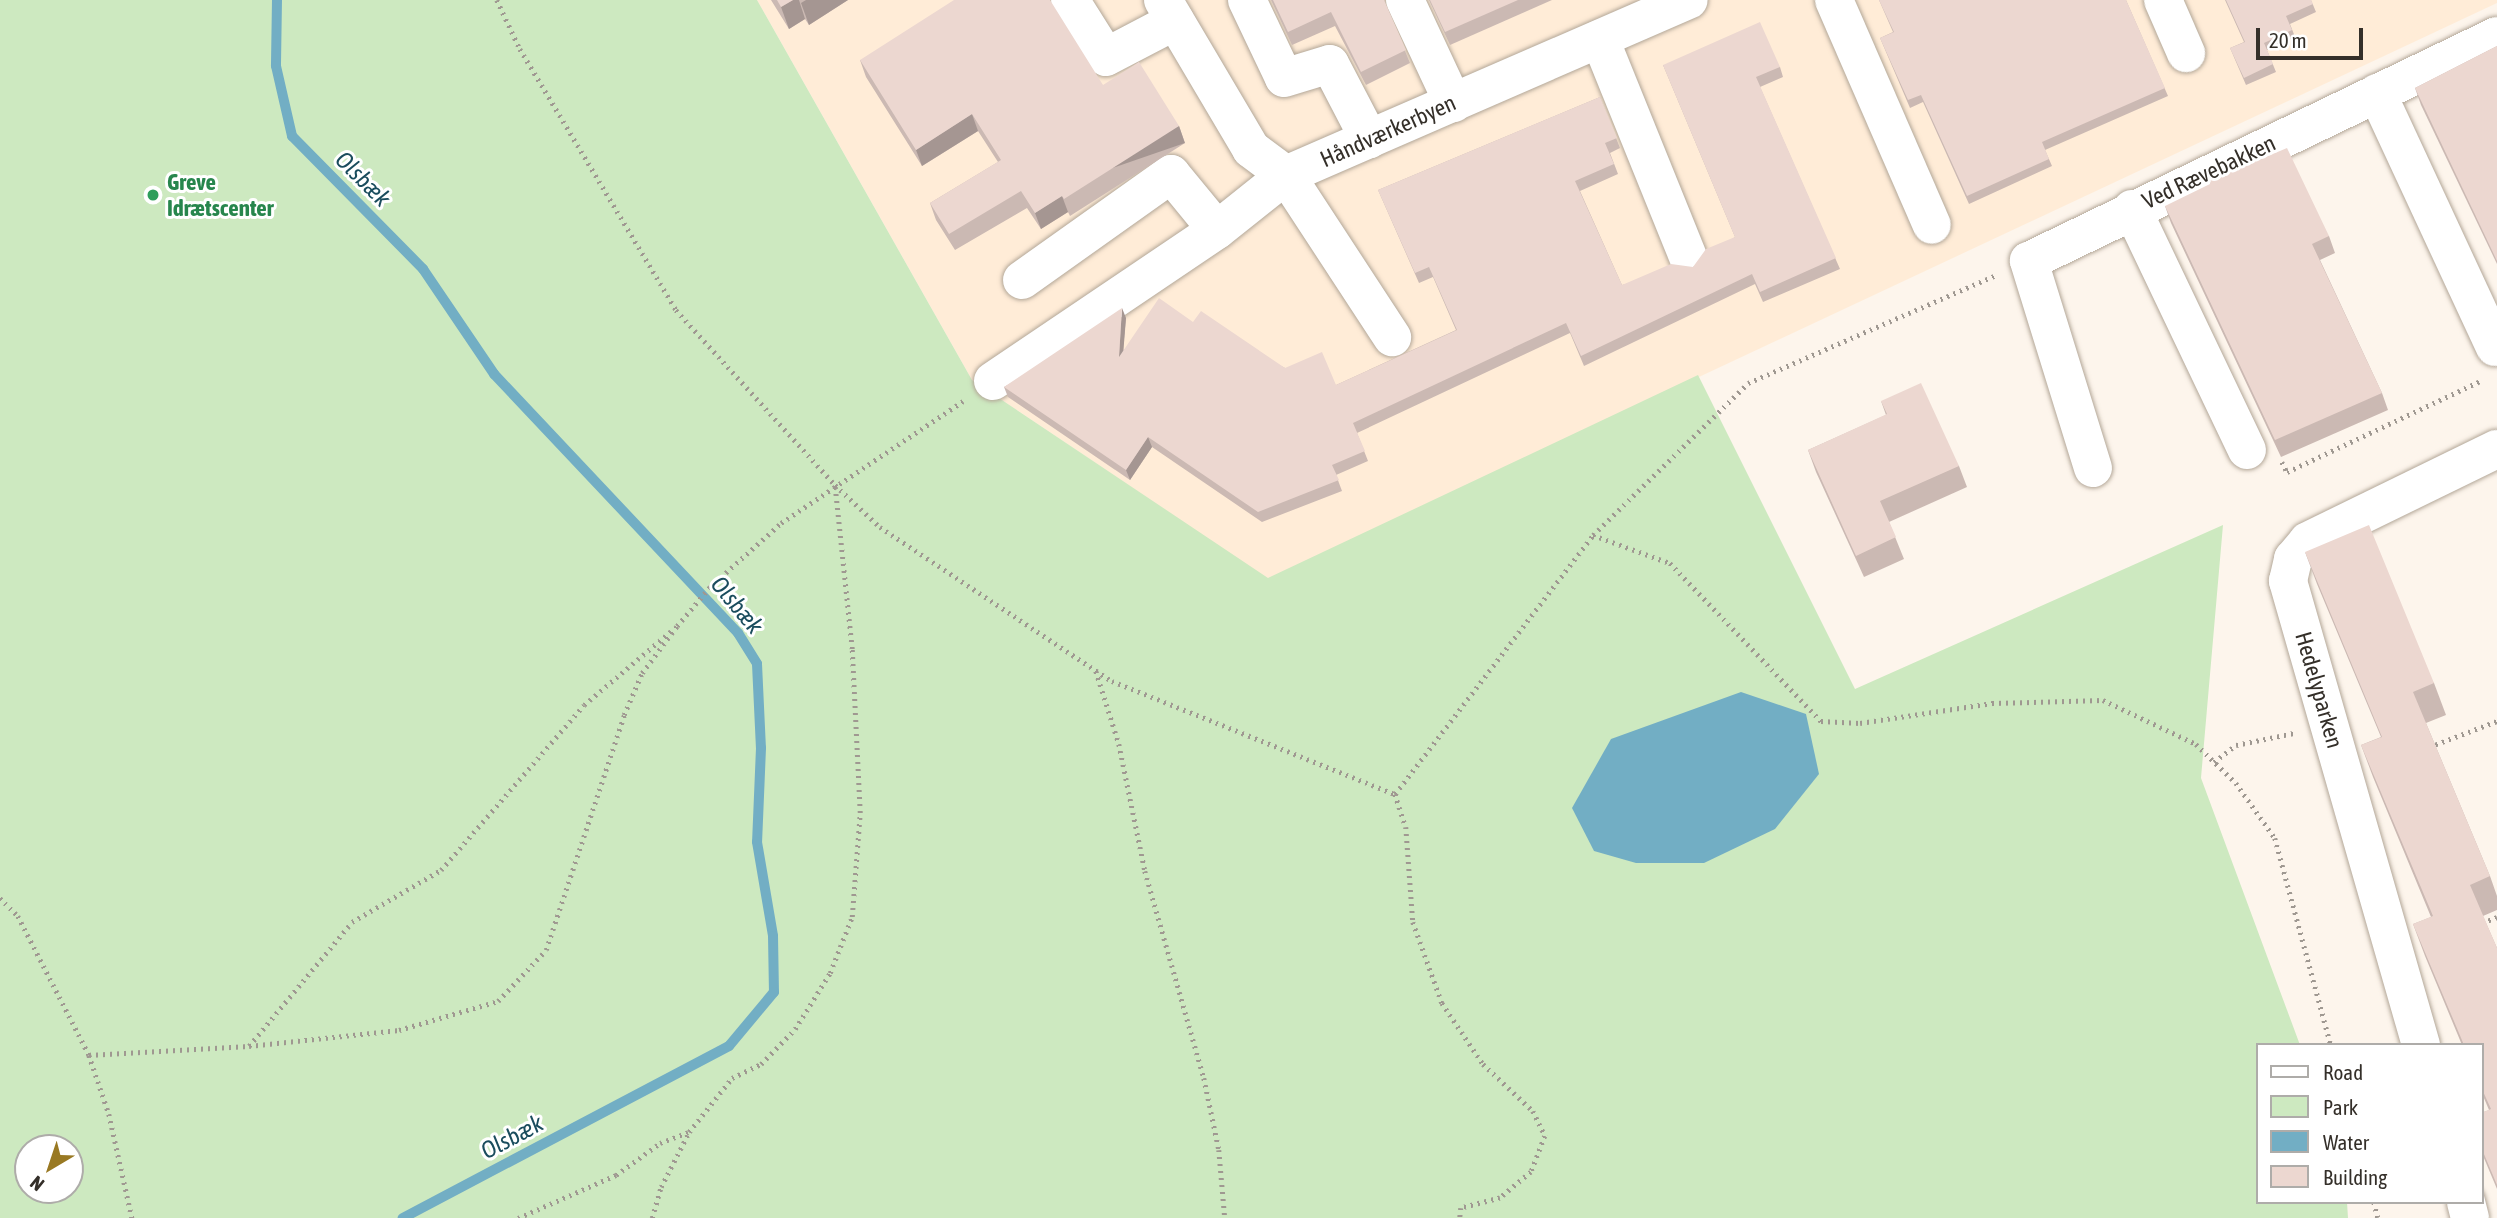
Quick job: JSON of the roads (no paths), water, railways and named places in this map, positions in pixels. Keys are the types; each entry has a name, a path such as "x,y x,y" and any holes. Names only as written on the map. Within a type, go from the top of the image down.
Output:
{"street":[{"path":"1070,0 1106,57 1169,10 1251,149 1286,175 1392,337"},
{"path":"1247,0 1284,78 1330,64 1369,139"},
{"path":"1405,0 1453,103"},
{"path":"1833,0 1932,225"},
{"path":"2163,0 2186,54"},
{"name":"Håndværkerbyen","path":"993,381 1217,230 1286,175 1686,1"},
{"name":"Ved Rævebakken","path":"2247,450 2132,209 2497,36"},
{"path":"1600,39 1688,257"},
{"path":"2377,93 2490,363"},
{"path":"1022,280 1171,174 1217,230"},
{"path":"2093,468 2029,261 2132,209"},
{"name":"Hedelyparken","path":"2420,1043 2288,581 2293,559 2308,541 2497,449"}],"water":[{"path":"1741,692 1806,714 1819,774 1775,829 1704,863 1636,863 1594,851 1572,808 1611,739"}],"waterway":[{"name":"Olsbæk","path":"277,0 276,66 292,136 423,269 494,374 738,633 757,664 761,748 757,842 773,936 774,992 729,1046 403,1218"}],"place":[{"name":"Greve Idrætscenter","path":"153,195"}]}
